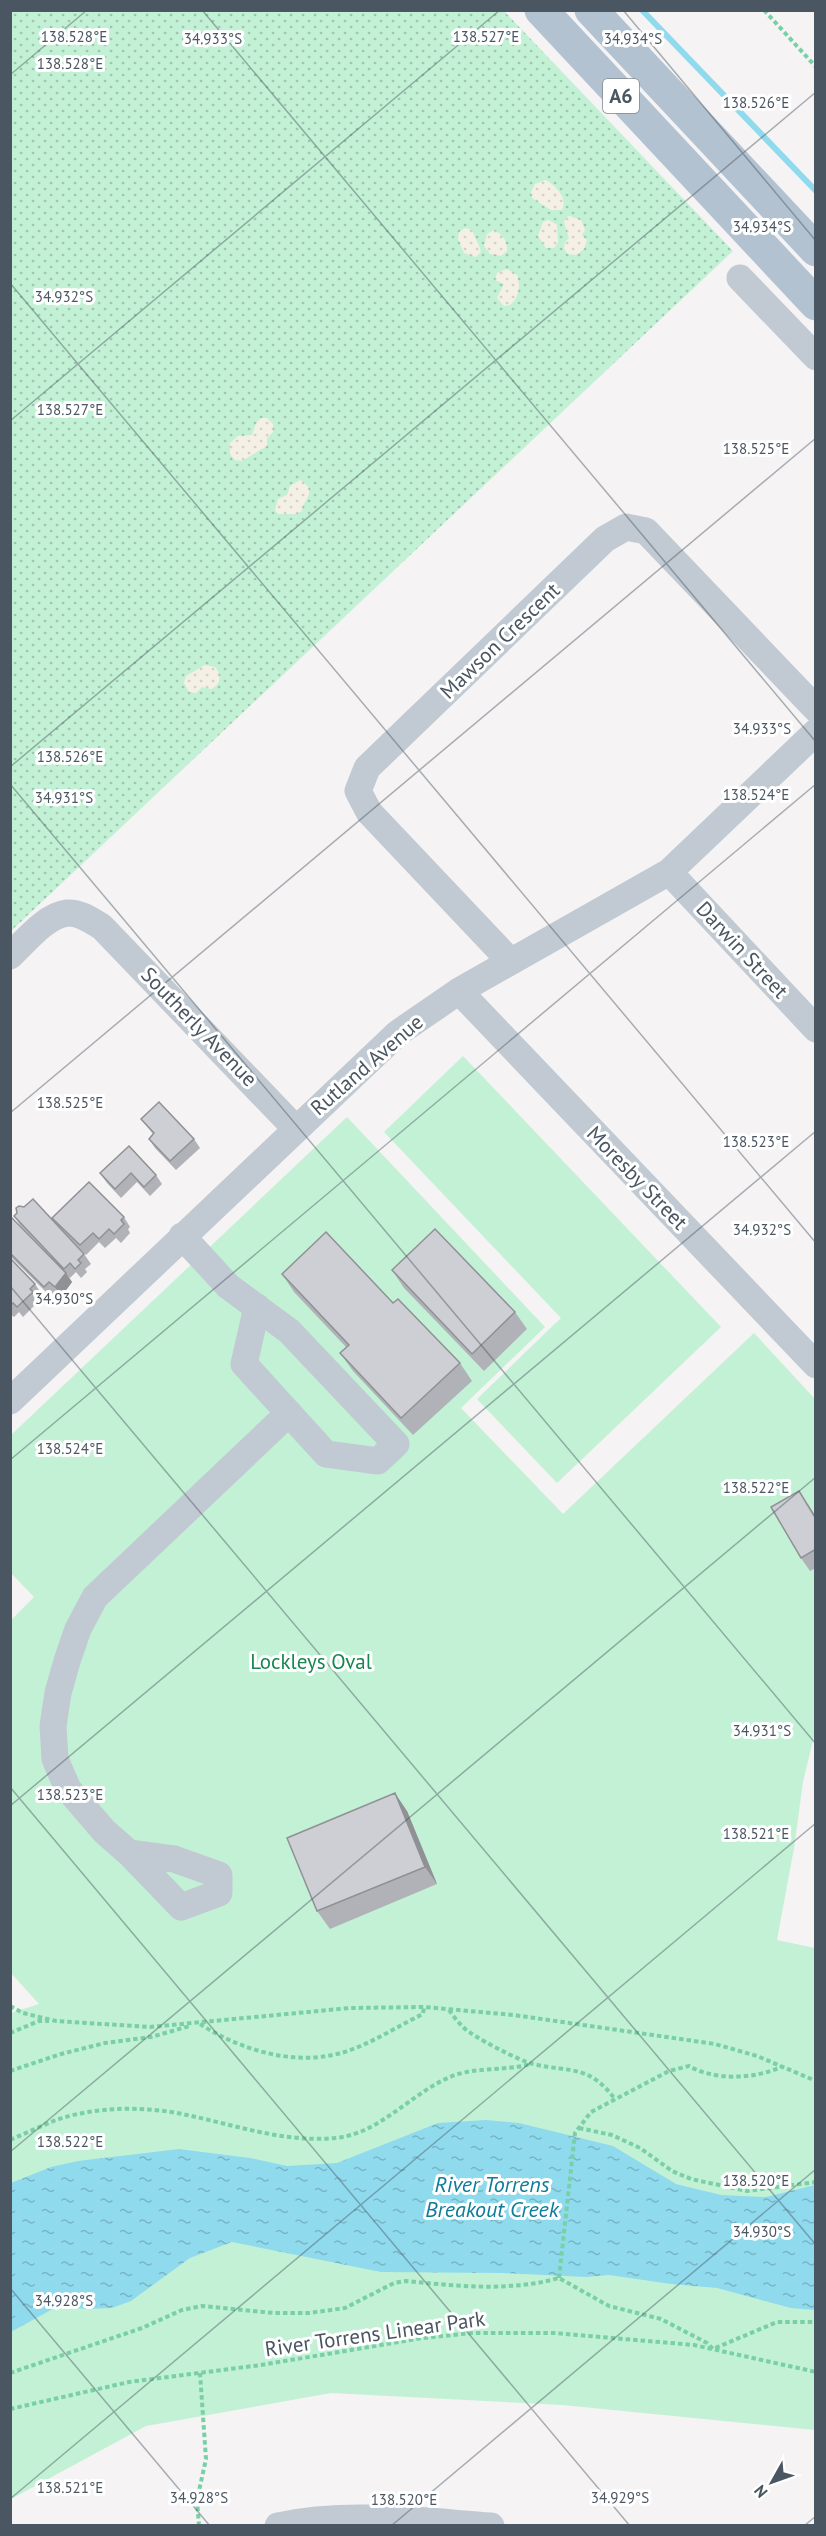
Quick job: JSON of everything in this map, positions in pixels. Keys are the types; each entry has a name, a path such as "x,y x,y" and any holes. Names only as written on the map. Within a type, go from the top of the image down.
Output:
{"main road":[{"name":"A6","path":"541,10 816,304"},
{"name":"A6","path":"591,10 816,250"}],"street":[{"path":"740,278 816,357"},
{"name":"Mawson Crescent","path":"510,961 369,812 358,791 367,768 605,539 626,527 646,531 816,709"},
{"name":"Rutland Avenue","path":"10,1401 295,1128 398,1033 459,991 669,872 816,732"},
{"name":"Darwin Street","path":"669,872 816,1029"},
{"name":"Southerly Avenue","path":"10,956 46,922 67,913 85,917 102,927 295,1128"},
{"name":"Moresby Street","path":"459,991 816,1365"},
{"path":"182,1236 228,1286 289,1330 396,1444 378,1461 326,1454 244,1364 257,1307"},
{"path":"129,1853 104,1831 68,1789 55,1759 53,1726 58,1693 78,1629 95,1598 289,1413"},
{"path":"278,2526 305,2520 369,2518 491,2526"}],"path":[{"path":"764,10 816,67"},
{"path":"10,2006 23,2013 56,2021"},
{"path":"10,2033 39,2021 150,2027 350,2008 424,2007 514,2015 716,2043 816,2081"},
{"path":"10,2071 61,2054 105,2043 151,2037 198,2024 257,2050 288,2059 319,2057 352,2050 423,2014 424,2007"},
{"path":"448,2010 465,2029 531,2064 585,2073 602,2082 615,2099"},
{"path":"10,2140 58,2119 98,2111 137,2109 184,2114 251,2130 310,2140 338,2138 374,2126 427,2089 453,2076 475,2070 512,2069 531,2064"},
{"path":"559,2278 575,2133 584,2118 591,2112 669,2071 689,2066 699,2072 748,2076 768,2073 782,2067"},
{"path":"579,2128 612,2135 640,2148 672,2171 691,2179 747,2192 816,2182"},
{"path":"10,2373 142,2328 182,2310 202,2306 274,2313 309,2313 345,2308 394,2283 406,2281 504,2288 535,2285 559,2278 609,2306 661,2319 707,2343 713,2349 777,2322 816,2322"},
{"name":"River Torrens Linear Park","path":"10,2409 129,2382 423,2338 472,2333 554,2332 638,2338 713,2349 816,2372"},
{"path":"199,2526 197,2500 206,2459 200,2373"}],"green space":[{"path":"11,11 504,11 733,251 11,931"},
{"path":"463,1056 721,1327 557,1483 477,1399 561,1318 384,1132"},
{"name":"Lockleys Oval","path":"347,1117 545,1327 461,1408 563,1514 754,1333 815,1399 815,1732 803,1782 794,1848 777,1940 815,1948 815,2430 563,2405 331,2393 146,2426 11,2499 11,2013 39,2004 11,1973 11,1620 34,1597 11,1573 11,1435"}],"sand":[{"path":"546,180 557,189 562,197 562,210 551,210 532,198 531,192 535,184"},
{"path":"570,216 581,220 585,230 582,235 587,240 584,249 576,255 568,254 564,249 565,242 569,238 564,222"},
{"path":"549,220 557,225 558,243 554,248 546,248 538,236 543,222"},
{"path":"465,228 472,230 479,246 481,252 476,257 464,253 458,239 459,232"},
{"path":"494,230 502,236 506,244 507,251 501,256 490,254 484,246 487,234"},
{"path":"507,269 517,275 519,287 513,302 504,306 497,298 504,284 495,280 497,273"},
{"path":"261,418 267,418 273,424 273,432 267,438 267,446 242,461 235,460 230,454 230,443 238,436 252,435 256,423"},
{"path":"300,480 306,484 309,491 302,511 296,514 278,514 275,510 278,499 287,495 290,486"},
{"path":"205,665 215,667 219,673 219,682 211,689 202,687 196,693 189,692 184,683 186,676"}],"water":[{"name":"River Torrens Breakout Creek","path":"486,2120 519,2123 613,2146 676,2184 721,2195 766,2197 815,2185 815,2310 791,2308 717,2288 609,2275 586,2277 500,2273 381,2272 232,2242 190,2258 131,2301 112,2308 86,2309 58,2306 11,2332 11,2183 51,2167 78,2161 179,2149 250,2158 287,2166 337,2163 438,2123"}],"building":[{"path":"159,1102 194,1139 170,1161 149,1139 154,1133 141,1119"},
{"path":"129,1146 156,1175 144,1187 131,1173 115,1189 100,1173"},
{"path":"89,1182 124,1217 121,1220 124,1224 114,1234 109,1229 99,1239 93,1233 80,1245 52,1218"},
{"path":"33,1199 84,1254 78,1260 81,1263 75,1269 70,1263 64,1269 14,1216 17,1213 16,1208 24,1207"},
{"path":"12,1218 66,1273 55,1287 49,1282 44,1287 10,1253 10,1219"},
{"path":"435,1229 515,1312 472,1354 392,1270"},
{"path":"326,1232 393,1303 398,1299 460,1363 401,1418 340,1353 349,1345 282,1274"},
{"path":"10,1258 35,1284 30,1289 33,1292 17,1307 13,1303 10,1305"},
{"path":"799,1491 816,1519 816,1549 801,1558 771,1507"},
{"path":"395,1793 425,1867 317,1911 287,1838"}],"waterway":[{"path":"642,10 816,191"}]}
